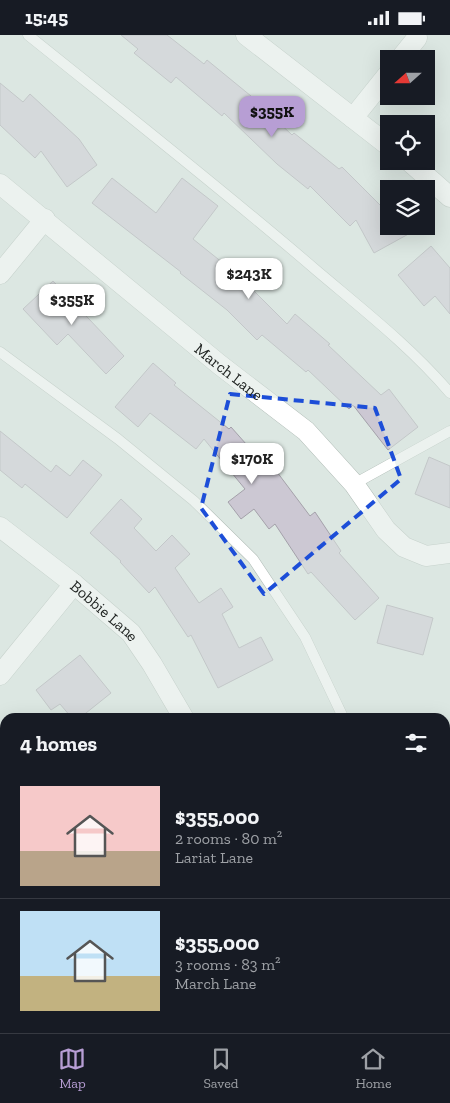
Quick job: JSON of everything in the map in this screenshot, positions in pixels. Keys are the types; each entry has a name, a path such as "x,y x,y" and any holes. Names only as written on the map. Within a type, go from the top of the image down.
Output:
{"street":[{"path":"246,35 380,138"},
{"path":"407,50 417,38"},
{"path":"353,118 380,84"},
{"path":"419,170 450,197"},
{"name":"March Lane","path":"0,184 45,219 220,365 306,431 354,484 386,530 404,547 426,556 450,553"},
{"path":"0,274 45,219"},
{"name":"Bobbie Lane","path":"0,527 74,584 131,633 152,663 181,713"},
{"path":"0,675 74,584"}],"lane":[{"path":"28,35 299,255 393,335 450,393"},
{"path":"0,352 118,439 194,501 253,559 305,637 341,713"},
{"path":"354,484 450,431"}],"highlighted area":[{"path":"230,394 375,408 401,479 264,594 201,508"}],"building":[{"path":"121,35 167,35 204,64 207,60 251,96 292,135 294,133 339,169 342,167 380,205 380,235 407,235 374,253 356,220 350,226 310,186 308,189 277,164 224,113 222,116 176,77 171,83 134,53 138,49"},
{"path":"0,83 23,102 30,94 79,139 97,165 67,187 41,151 35,158 0,125"},
{"path":"112,178 156,213 182,178 218,206 193,239 238,275 287,324 295,314 330,344 328,345 381,395 389,389 418,427 388,450 353,405 349,409 308,370 306,372 262,335 257,340 227,310 92,203"},
{"path":"431,246 450,268 450,314 435,296 424,306 398,275"},
{"path":"53,281 124,356 106,374 68,334 57,345 23,309"},
{"path":"153,363 176,383 174,385 229,429 231,427 270,471 274,468 310,516 315,512 341,551 339,553 379,598 355,620 311,572 308,574 275,524 269,529 254,509 241,519 228,502 245,489 204,439 196,449 150,413 138,427 115,407"},
{"path":"0,431 51,472 56,465 70,476 83,460 102,475 67,518 25,484 22,488 0,470"},
{"path":"429,457 450,466 450,508 415,494"},
{"path":"121,499 142,519 134,528 156,551 172,535 190,554 175,568 199,603 221,588 233,607 222,614 239,648 261,637 273,660 218,688 191,635 188,637 155,587 149,593 121,561 90,533"},
{"path":"387,605 433,618 423,655 377,643"},
{"path":"80,655 111,693 86,713 68,713 60,704 51,710 36,690"}]}
